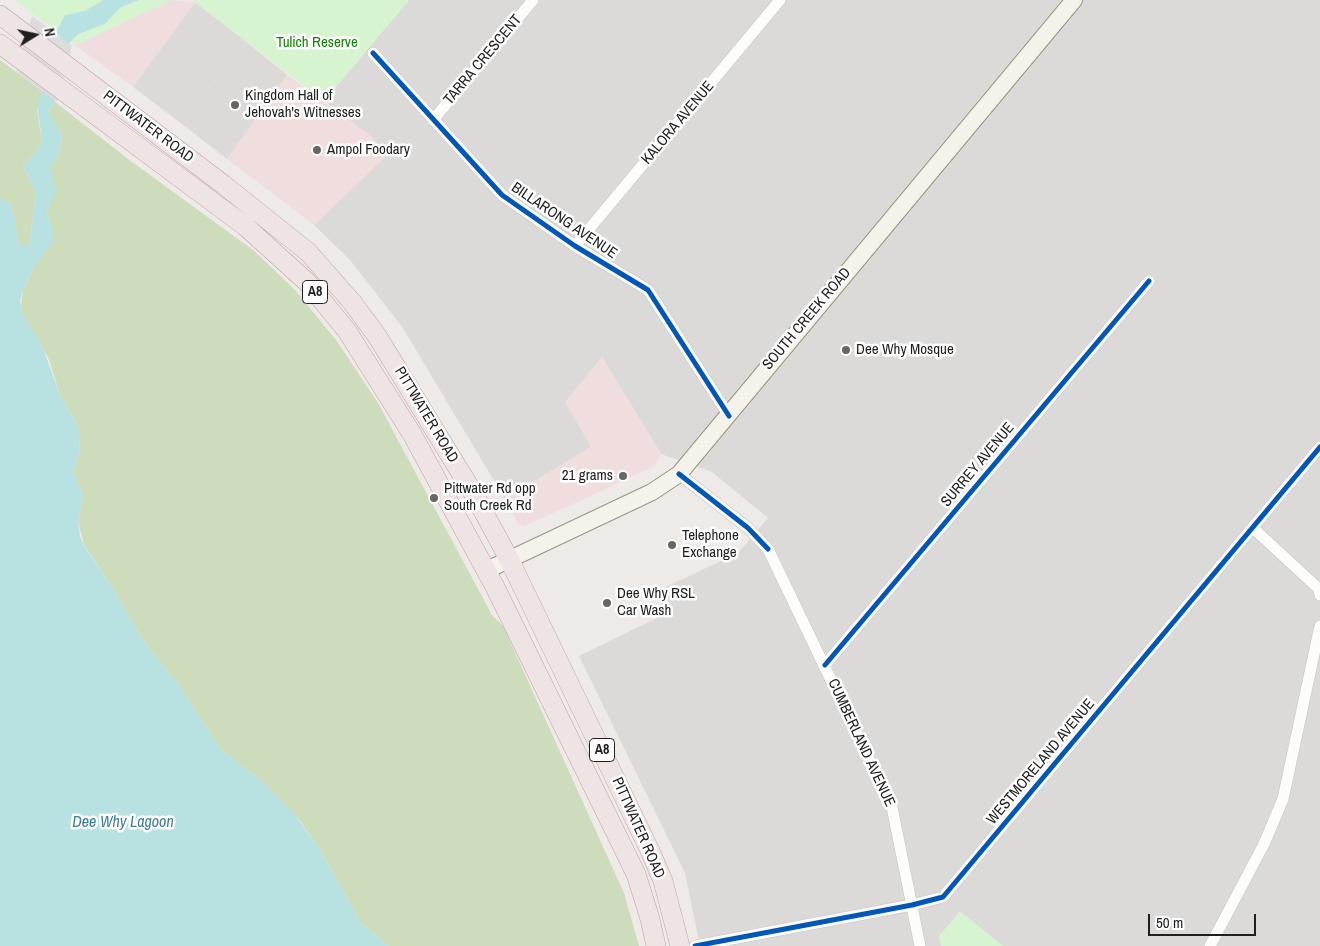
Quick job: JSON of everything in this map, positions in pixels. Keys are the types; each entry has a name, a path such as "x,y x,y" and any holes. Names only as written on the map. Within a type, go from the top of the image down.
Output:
{"highway":[{"name":"PITTWATER ROAD","path":"0,15 67,64 261,214 323,267 377,336 475,496 509,559 651,853 663,881 680,946"},
{"name":"PITTWATER ROAD","path":"0,44 245,226 307,282 347,331 412,434 487,570 632,865 650,918 656,946"}],"main road":[{"name":"SOUTH CREEK ROAD","path":"487,570 652,492 679,474 729,416 867,246 1074,0"}],"street":[{"name":"TARRA CRESCENT","path":"433,120 533,0"},
{"name":"KALORA AVENUE","path":"575,246 780,0"},
{"name":"BILLARONG AVENUE","path":"373,53 502,195 575,246 648,290 729,416"},
{"name":"SURREY AVENUE","path":"825,665 1149,281"},
{"name":"WESTMORELAND AVENUE","path":"695,946 912,905 943,897 1320,447"},
{"name":"CUMBERLAND AVENUE","path":"679,474 748,528 768,549 892,807 920,946"},
{"path":"1254,528 1319,589 1320,595"},
{"path":"1210,946 1264,844 1283,798 1320,626"}],"shaded area":[{"path":"172,0 195,2 133,87 75,45"},
{"path":"409,0 1320,0 1320,946 700,946 685,873 579,656 667,613 653,593 738,553 768,518 712,472 661,454 602,357 591,447 505,499 403,328 350,260 314,225 387,155 369,135 324,101"},
{"path":"195,2 244,40 182,124 133,87"},
{"path":"244,40 287,75 227,159 182,124"},
{"path":"287,75 369,135 387,155 314,225 227,159"},
{"path":"602,357 661,454 655,466 525,526 518,524 505,499 591,447 565,402"}],"green space":[{"path":"14,0 172,0 75,45"},
{"name":"Tulich Reserve","path":"192,0 409,0 324,101"},
{"path":"0,60 42,91 37,111 42,141 35,154 23,166 36,194 29,246 19,245 12,205 0,198"},
{"path":"54,101 128,159 253,250 295,290 336,340 378,403 492,615 503,626 624,893 639,946 388,946 361,923 319,848 300,821 259,779 222,751 178,684 142,639 112,587 84,545 78,521 83,495 73,470 80,451 78,427 60,395 49,359 22,313 23,290 52,227 47,212 50,205 50,167 59,154 62,134 48,113"},
{"path":"960,911 1003,946 941,946 939,936"}],"water":[{"name":"Dee Why Lagoon","path":"103,0 139,0 121,7 106,23 77,35 65,48 57,97 48,112 62,134 59,154 50,167 56,191 47,212 52,227 53,242 32,270 20,301 22,313 43,348 60,395 78,427 80,451 73,470 83,495 78,521 80,536 84,546 112,587 142,639 178,684 222,751 259,779 291,810 319,848 361,923 388,946 0,946 0,198 12,205 19,244 29,246 36,194 23,166 35,154 42,141 37,104 44,87 54,36 65,15 85,11"}],"pier":[{"path":"32,16 72,46 57,102 16,72"}],"cycle path":[{"path":"373,53 502,195 575,246 648,290 729,416"},
{"path":"825,665 1149,281"},
{"path":"695,946 912,905 943,897 1320,447"},
{"path":"679,474 748,528 768,549"}],"place":[{"name":"Kingdom Hall of Jehovah's Witnesses","path":"235,105"},
{"name":"Ampol Foodary","path":"317,150"},
{"name":"Dee Why Mosque","path":"846,350"},
{"name":"21 grams","path":"623,476"},
{"name":"Pittwater Rd opp South Creek Rd","path":"434,498"},
{"name":"Telephone Exchange","path":"672,545"},
{"name":"Dee Why RSL Car Wash","path":"607,603"}]}
